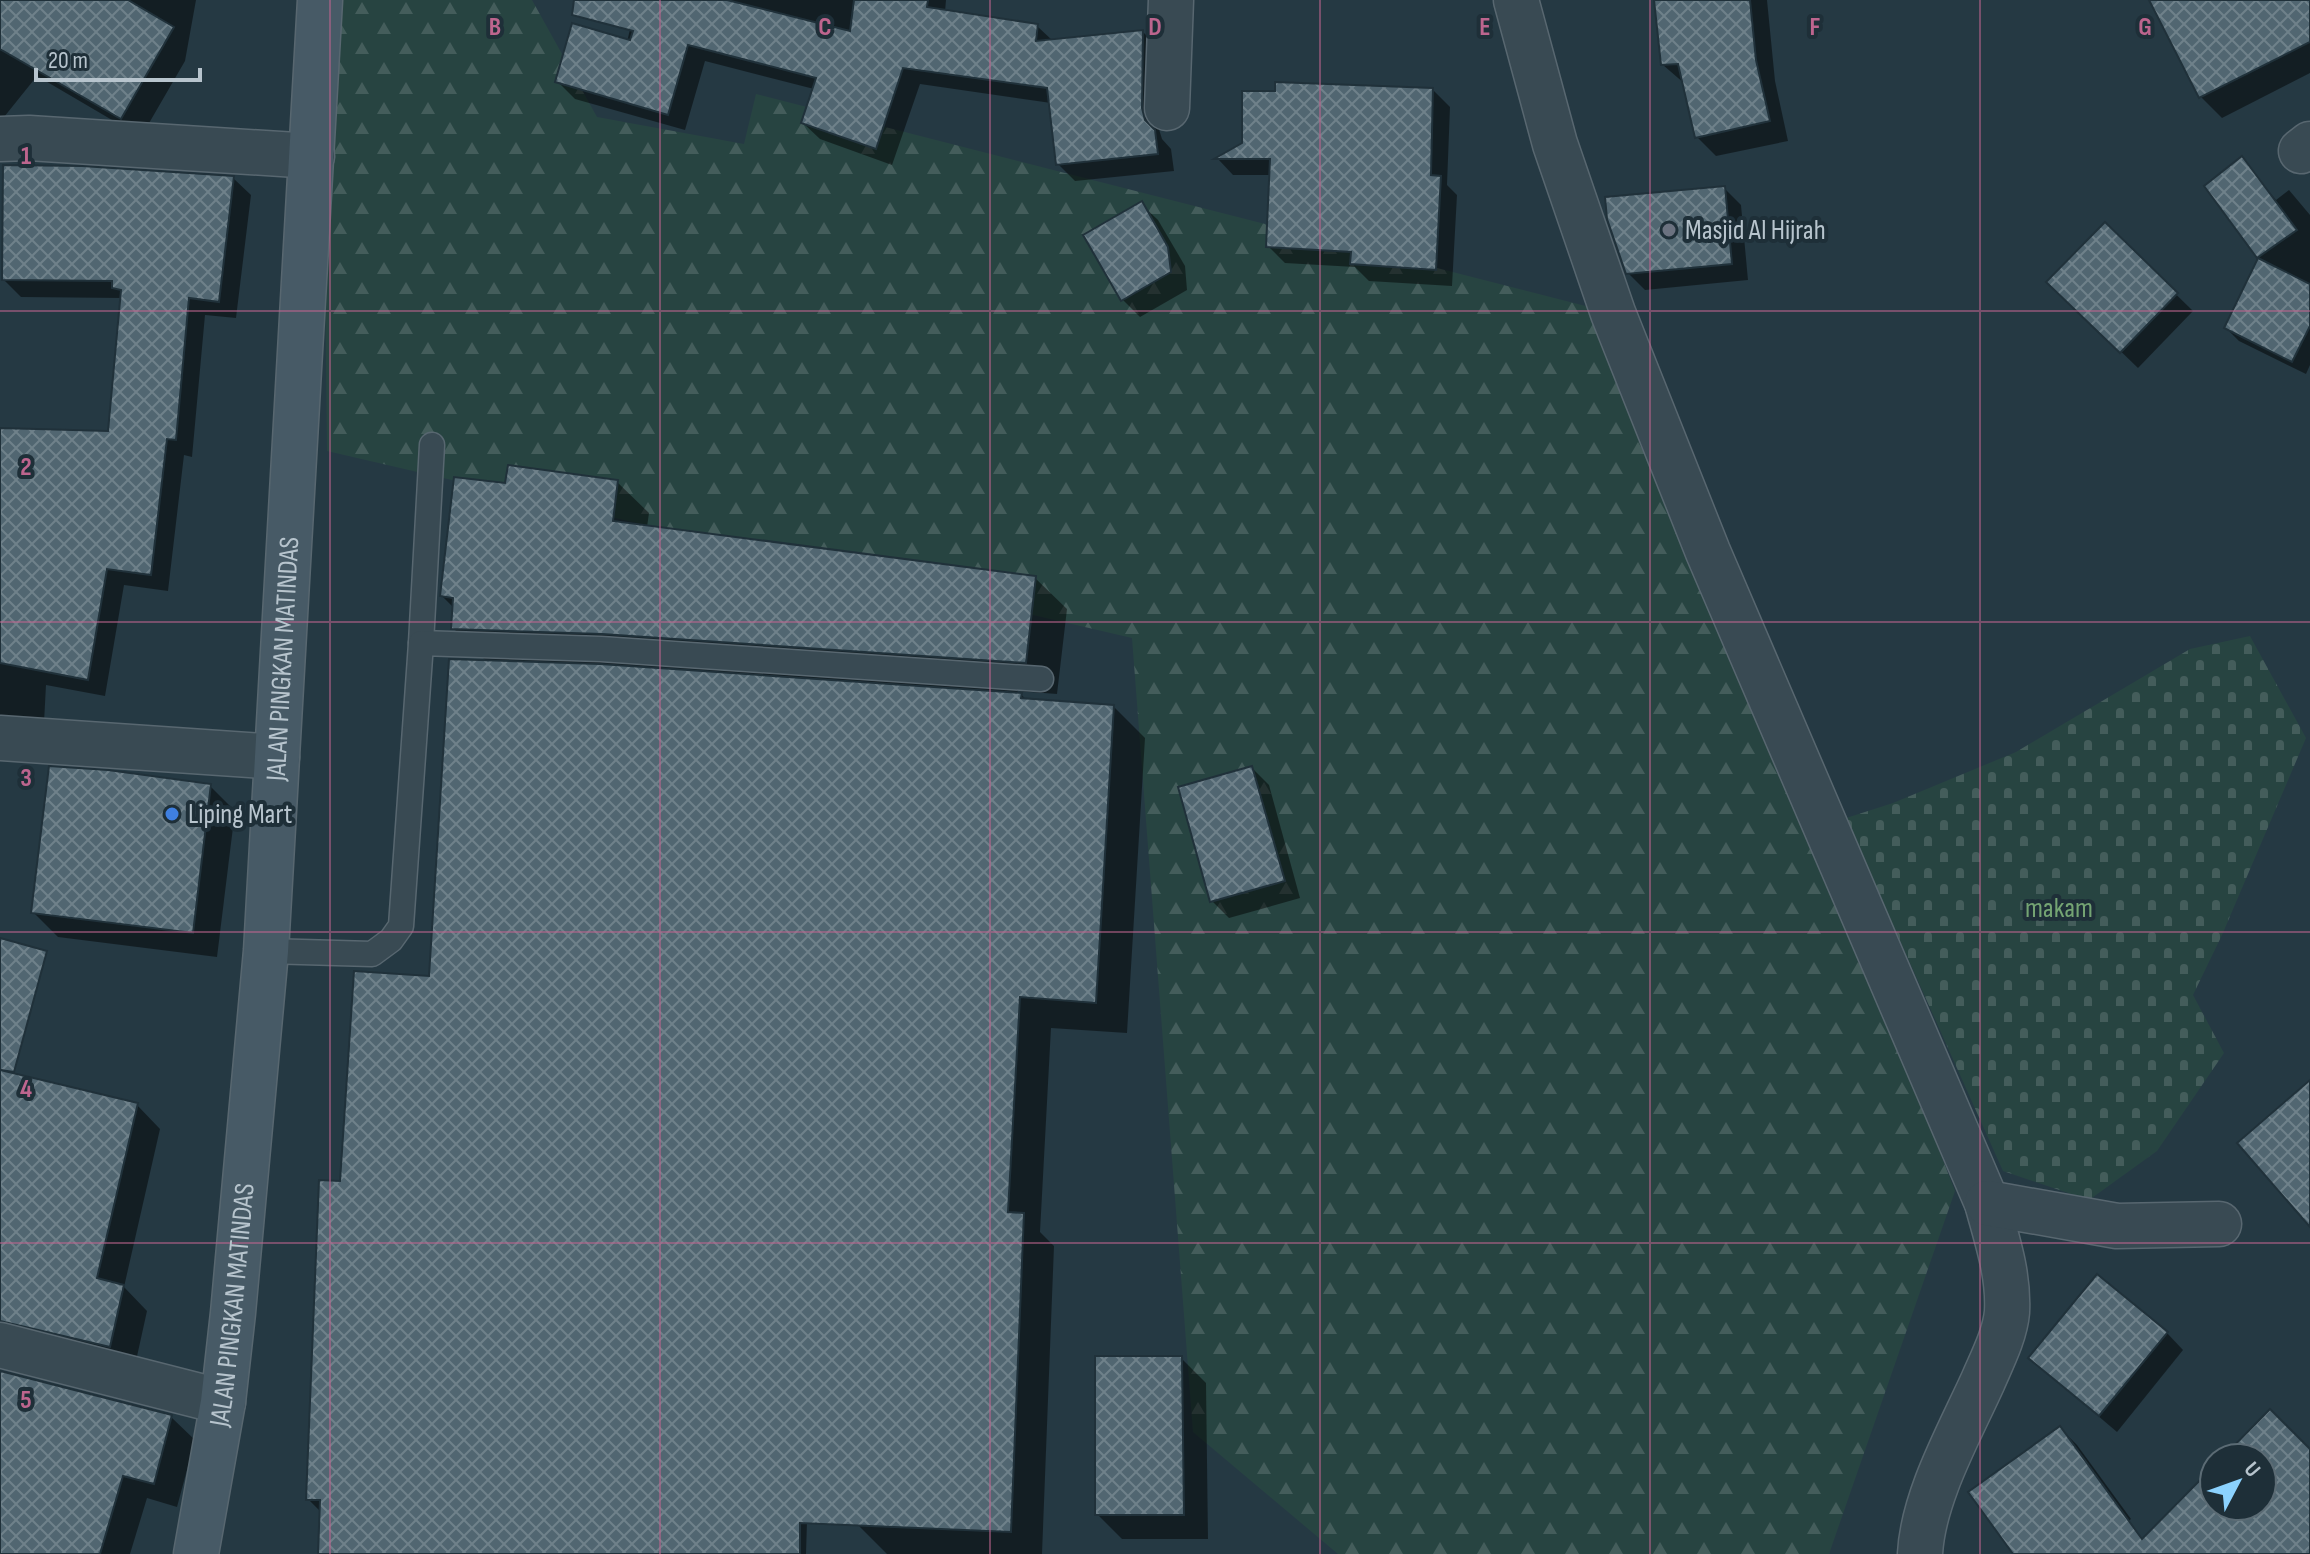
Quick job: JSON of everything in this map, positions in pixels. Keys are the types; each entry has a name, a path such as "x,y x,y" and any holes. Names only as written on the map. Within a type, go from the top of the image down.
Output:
{"street":[{"name":"JALAN PINGKAN MATINDAS","path":"196,1554 223,1402 266,951 320,0"},
{"path":"1167,108 1171,0"},
{"path":"1516,0 1555,144 1613,313 1708,552 1987,1203 2007,1277 2007,1316 1993,1357 1945,1463 1921,1531 1920,1554"},
{"path":"0,139 29,138 312,156"},
{"path":"0,738 277,757"},
{"path":"1987,1203 2117,1226 2219,1224"},
{"path":"0,1345 223,1402"}],"lane":[{"path":"266,951 372,954 391,940 401,926 432,445"},
{"path":"421,643 601,649 1041,679"}],"green space":[{"path":"322,0 532,0 597,117 744,144 756,94 1613,313 1955,1191 1829,1554 1338,1554 1193,1432 1132,638 327,451"},
{"name":"makam","path":"2250,636 2306,738 2193,995 2224,1053 2157,1151 2089,1200 2003,1171 1876,887 1840,820 1893,803 2016,752 2190,649"}],"building":[{"path":"0,0 128,0 174,27 121,119 0,49"},
{"path":"574,0 727,0 850,31 854,0 928,0 927,7 1038,24 1036,41 1143,30 1142,108 1145,120 1155,130 1158,154 1056,165 1047,88 903,68 876,149 801,123 816,78 688,45 668,115 555,82 572,23 630,40 633,31 572,15"},
{"path":"1654,0 1750,0 1756,60 1770,121 1695,138 1678,64 1661,65"},
{"path":"2149,0 2310,0 2310,42 2199,98"},
{"path":"1275,82 1433,88 1431,175 1441,176 1436,270 1350,264 1351,252 1266,247 1270,159 1214,159 1242,143 1242,91 1275,91"},
{"path":"2242,156 2297,230 2257,258 2204,186"},
{"path":"3,165 82,166 234,176 219,302 189,298 176,440 167,439 151,575 107,569 88,680 0,663 0,428 108,431 121,290 112,288 112,281 2,280"},
{"name":"Masjid Al Hijrah","path":"1725,186 1732,264 1626,274 1607,219 1605,197"},
{"path":"1142,201 1168,247 1171,272 1121,301 1083,235"},
{"path":"2105,222 2178,293 2120,353 2046,282"},
{"path":"2258,258 2310,284 2310,326 2292,362 2224,328"},
{"path":"508,465 618,480 613,521 1036,576 1026,663 602,634 451,629 453,598 440,596 454,477 505,483"},
{"path":"449,659 600,664 1022,693 1021,698 1114,705 1096,1003 1020,997 1008,1212 1024,1213 1011,1532 800,1523 800,1554 318,1554 320,1500 306,1500 319,1180 340,1181 354,971 429,976"},
{"path":"49,766 108,770 211,784 193,933 31,913"},
{"path":"1252,766 1285,881 1210,902 1178,787"},
{"path":"0,938 47,951 14,1072 0,1070"},
{"path":"0,1070 138,1103 97,1278 124,1285 110,1347 0,1321"},
{"path":"2310,1080 2310,1227 2237,1143"},
{"path":"2097,1274 2168,1332 2099,1416 2028,1358"},
{"path":"1095,1356 1182,1356 1184,1515 1095,1515"},
{"path":"0,1371 172,1415 154,1484 123,1476 100,1554 0,1554"},
{"path":"2270,1409 2310,1449 2310,1554 2013,1554 1968,1492 2060,1426 2142,1539 2198,1482 2198,1522 2278,1522 2278,1442 2238,1442"}],"place":[{"name":"Masjid Al Hijrah","path":"1669,230"},
{"name":"Liping Mart","path":"172,814"}]}
